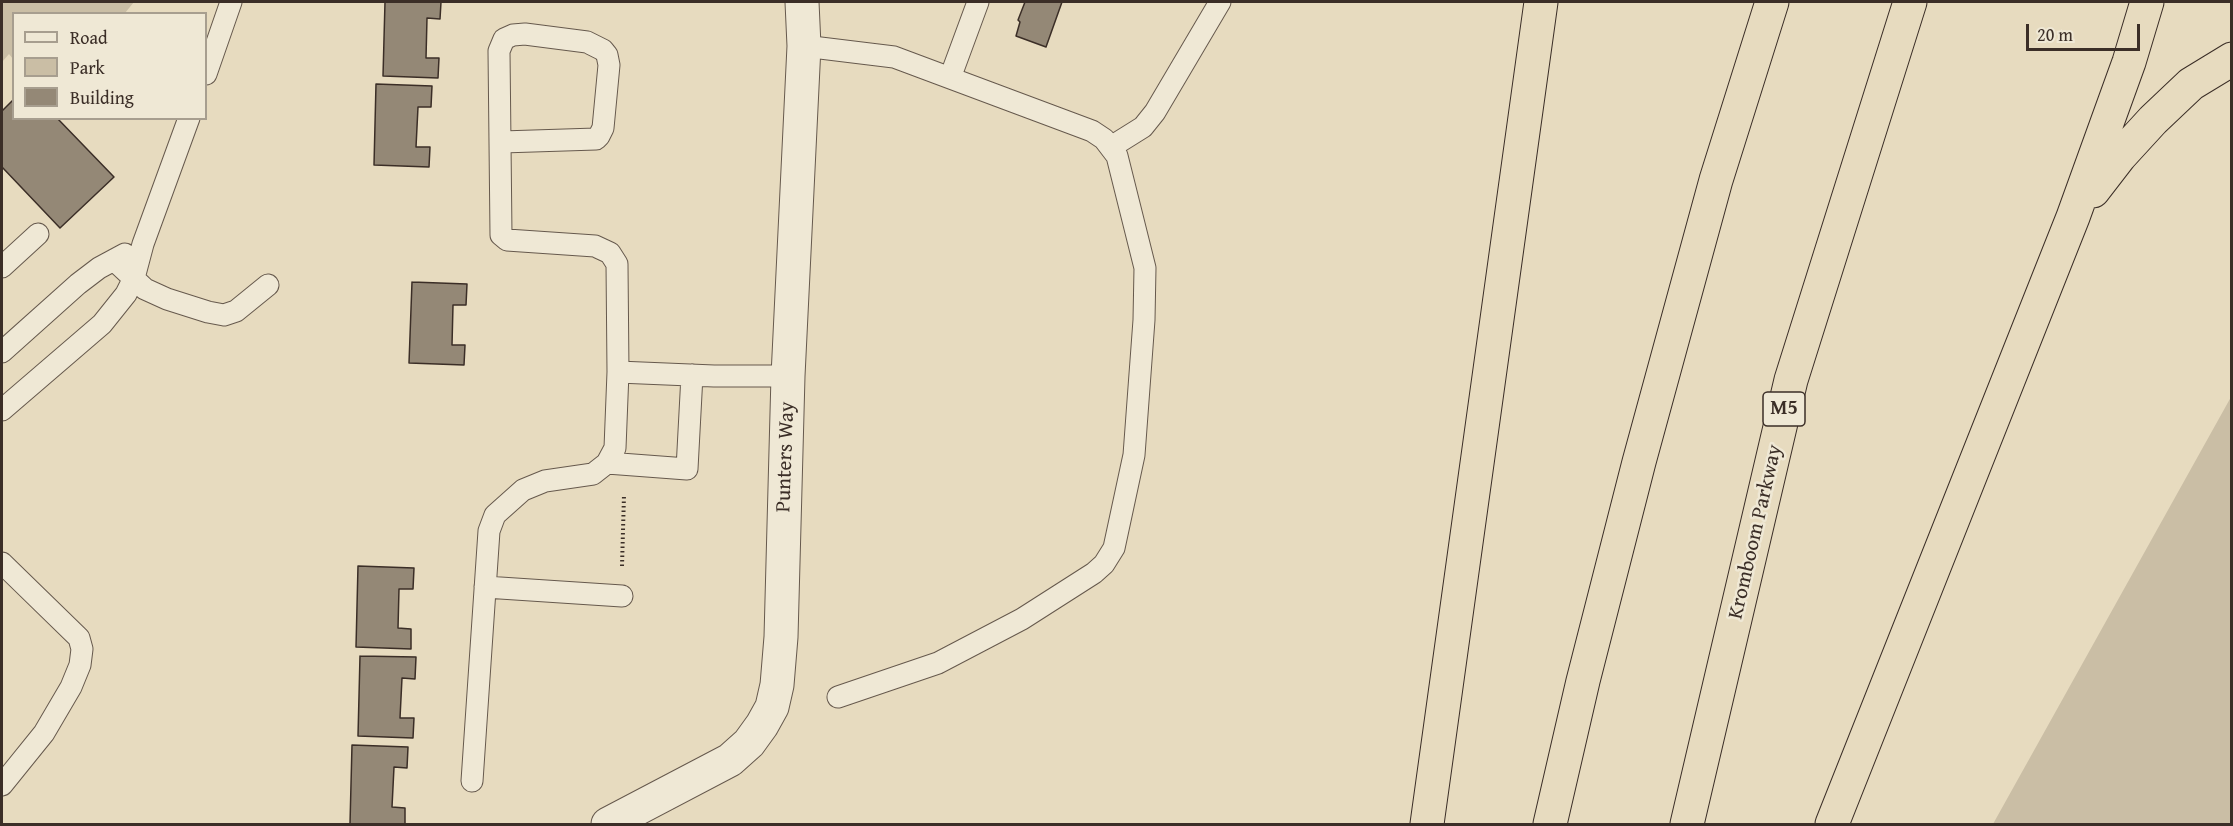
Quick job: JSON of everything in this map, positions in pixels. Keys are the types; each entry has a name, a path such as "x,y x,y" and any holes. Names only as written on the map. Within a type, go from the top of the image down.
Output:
{"highway":[{"path":"1426,825 1541,2"},
{"path":"1550,825 1586,670 1642,450 1716,180 1772,2"},
{"name":"Kromboom Parkway","path":"1687,825 1791,380 1910,2"},
{"path":"1832,825 2073,217 2129,62 2147,2"},
{"path":"2073,217 2120,156 2153,120 2191,84 2232,59"}],"street":[{"name":"Punters Way","path":"608,825 730,760 749,743 772,707 777,685 781,637 788,376 804,46 802,2"}],"lane":[{"path":"207,71 231,2"},
{"path":"950,78 978,2"},
{"path":"1111,147 1143,127 1155,112 1220,2"},
{"path":"472,781 489,531 495,515 523,490 545,481 593,474 607,463 615,448 618,372 616,260 607,250 595,246 507,240 502,237 499,51 504,39 513,35 525,34 587,42 603,50 607,55 609,65 603,128 596,139 502,142"},
{"path":"804,46 894,57 1092,131 1111,147 1117,156 1144,268 1144,310 1134,455 1117,535 1109,557 1094,573 1022,619 938,663 838,697"},
{"path":"2,410 102,324 126,294 134,278 143,244 188,120"},
{"path":"2,267 38,234"},
{"path":"2,352 78,284 99,268 143,244"},
{"path":"114,260 145,289 168,299 224,315 236,311 268,285"},
{"path":"618,372 788,376"},
{"path":"607,463 687,469 692,375"},
{"path":"2,563 79,638 82,649 80,665 71,687 44,733 2,785"},
{"path":"485,587 622,596"}],"path":[{"path":"607,463 624,489 622,596"}],"green space":[{"path":"2,2 134,2 126,12 12,12 12,58 9,54 2,62"},
{"path":"2231,397 2231,824 1993,824"}],"building":[{"path":"385,2 441,2 440,19 427,18 426,58 439,58 438,78 383,76"},
{"path":"1025,2 1062,2 1046,47 1016,36 1020,22 1018,20"},
{"path":"376,84 432,86 431,107 418,107 416,147 430,147 429,167 374,165"},
{"path":"12,101 12,120 59,120 114,177 60,228 2,167 2,111"},
{"path":"412,282 467,284 466,305 453,305 452,345 465,345 464,365 409,363"},
{"path":"358,566 414,568 413,589 399,589 398,628 411,629 411,649 356,647"},
{"path":"360,656 416,657 415,679 402,678 400,718 414,718 413,738 358,736"},
{"path":"352,745 408,747 407,768 394,767 392,807 405,808 405,824 350,824"}]}
